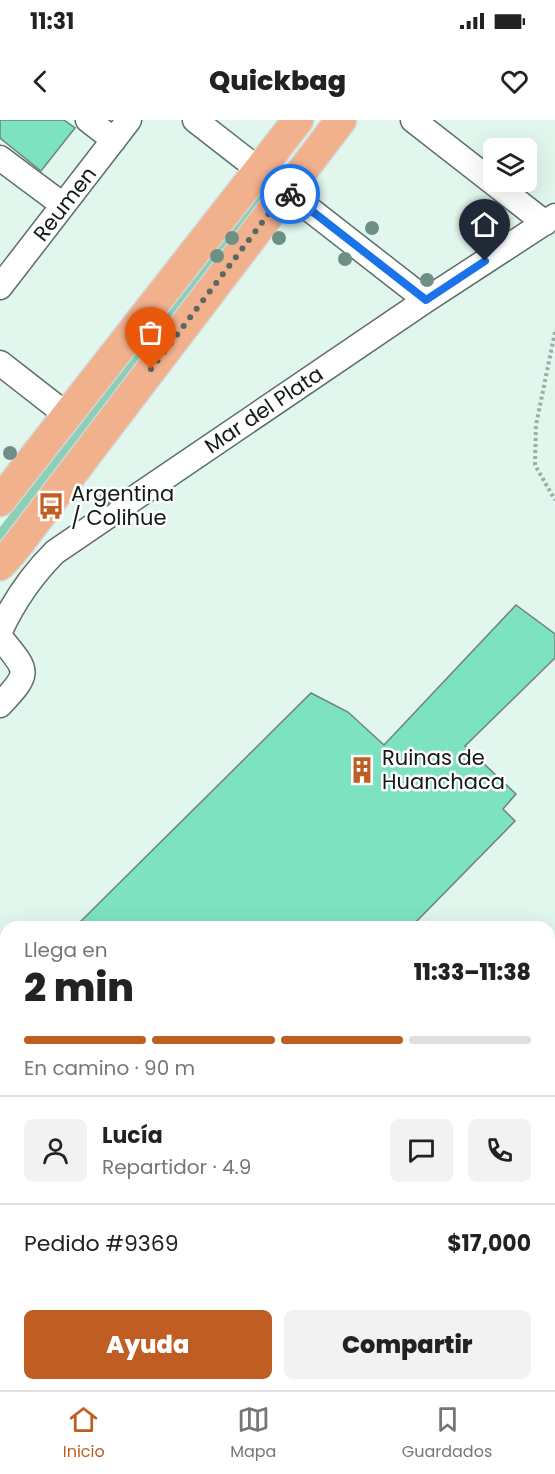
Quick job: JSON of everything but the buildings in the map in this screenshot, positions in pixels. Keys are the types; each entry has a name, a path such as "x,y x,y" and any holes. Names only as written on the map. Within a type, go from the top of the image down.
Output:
{"main road":[{"path":"0,501 298,120"},
{"path":"0,565 341,120"}],"street":[{"path":"88,120 114,140"},
{"name":"Reumen","path":"0,287 129,120"},
{"path":"195,120 426,300"},
{"path":"413,120 550,219"},
{"path":"0,158 63,206"},
{"name":"Mar del Plata","path":"0,631 15,602 32,577 55,552 426,300 550,219"},
{"path":"0,363 68,416"},
{"path":"0,637 20,662 23,673 20,684 0,705"}],"path":[{"path":"555,332 536,425 535,465 555,500"}],"green space":[{"path":"261,193 269,199 0,549 0,527"}],"way so far":[{"path":"151,369 286,191 290,194"}],"place":[{"name":"Argentina / Colihue","path":"51,506"},
{"name":"Ruinas de Huanchaca","path":"362,770"}],"route":[{"path":"290,194 426,300 485,261"}]}
